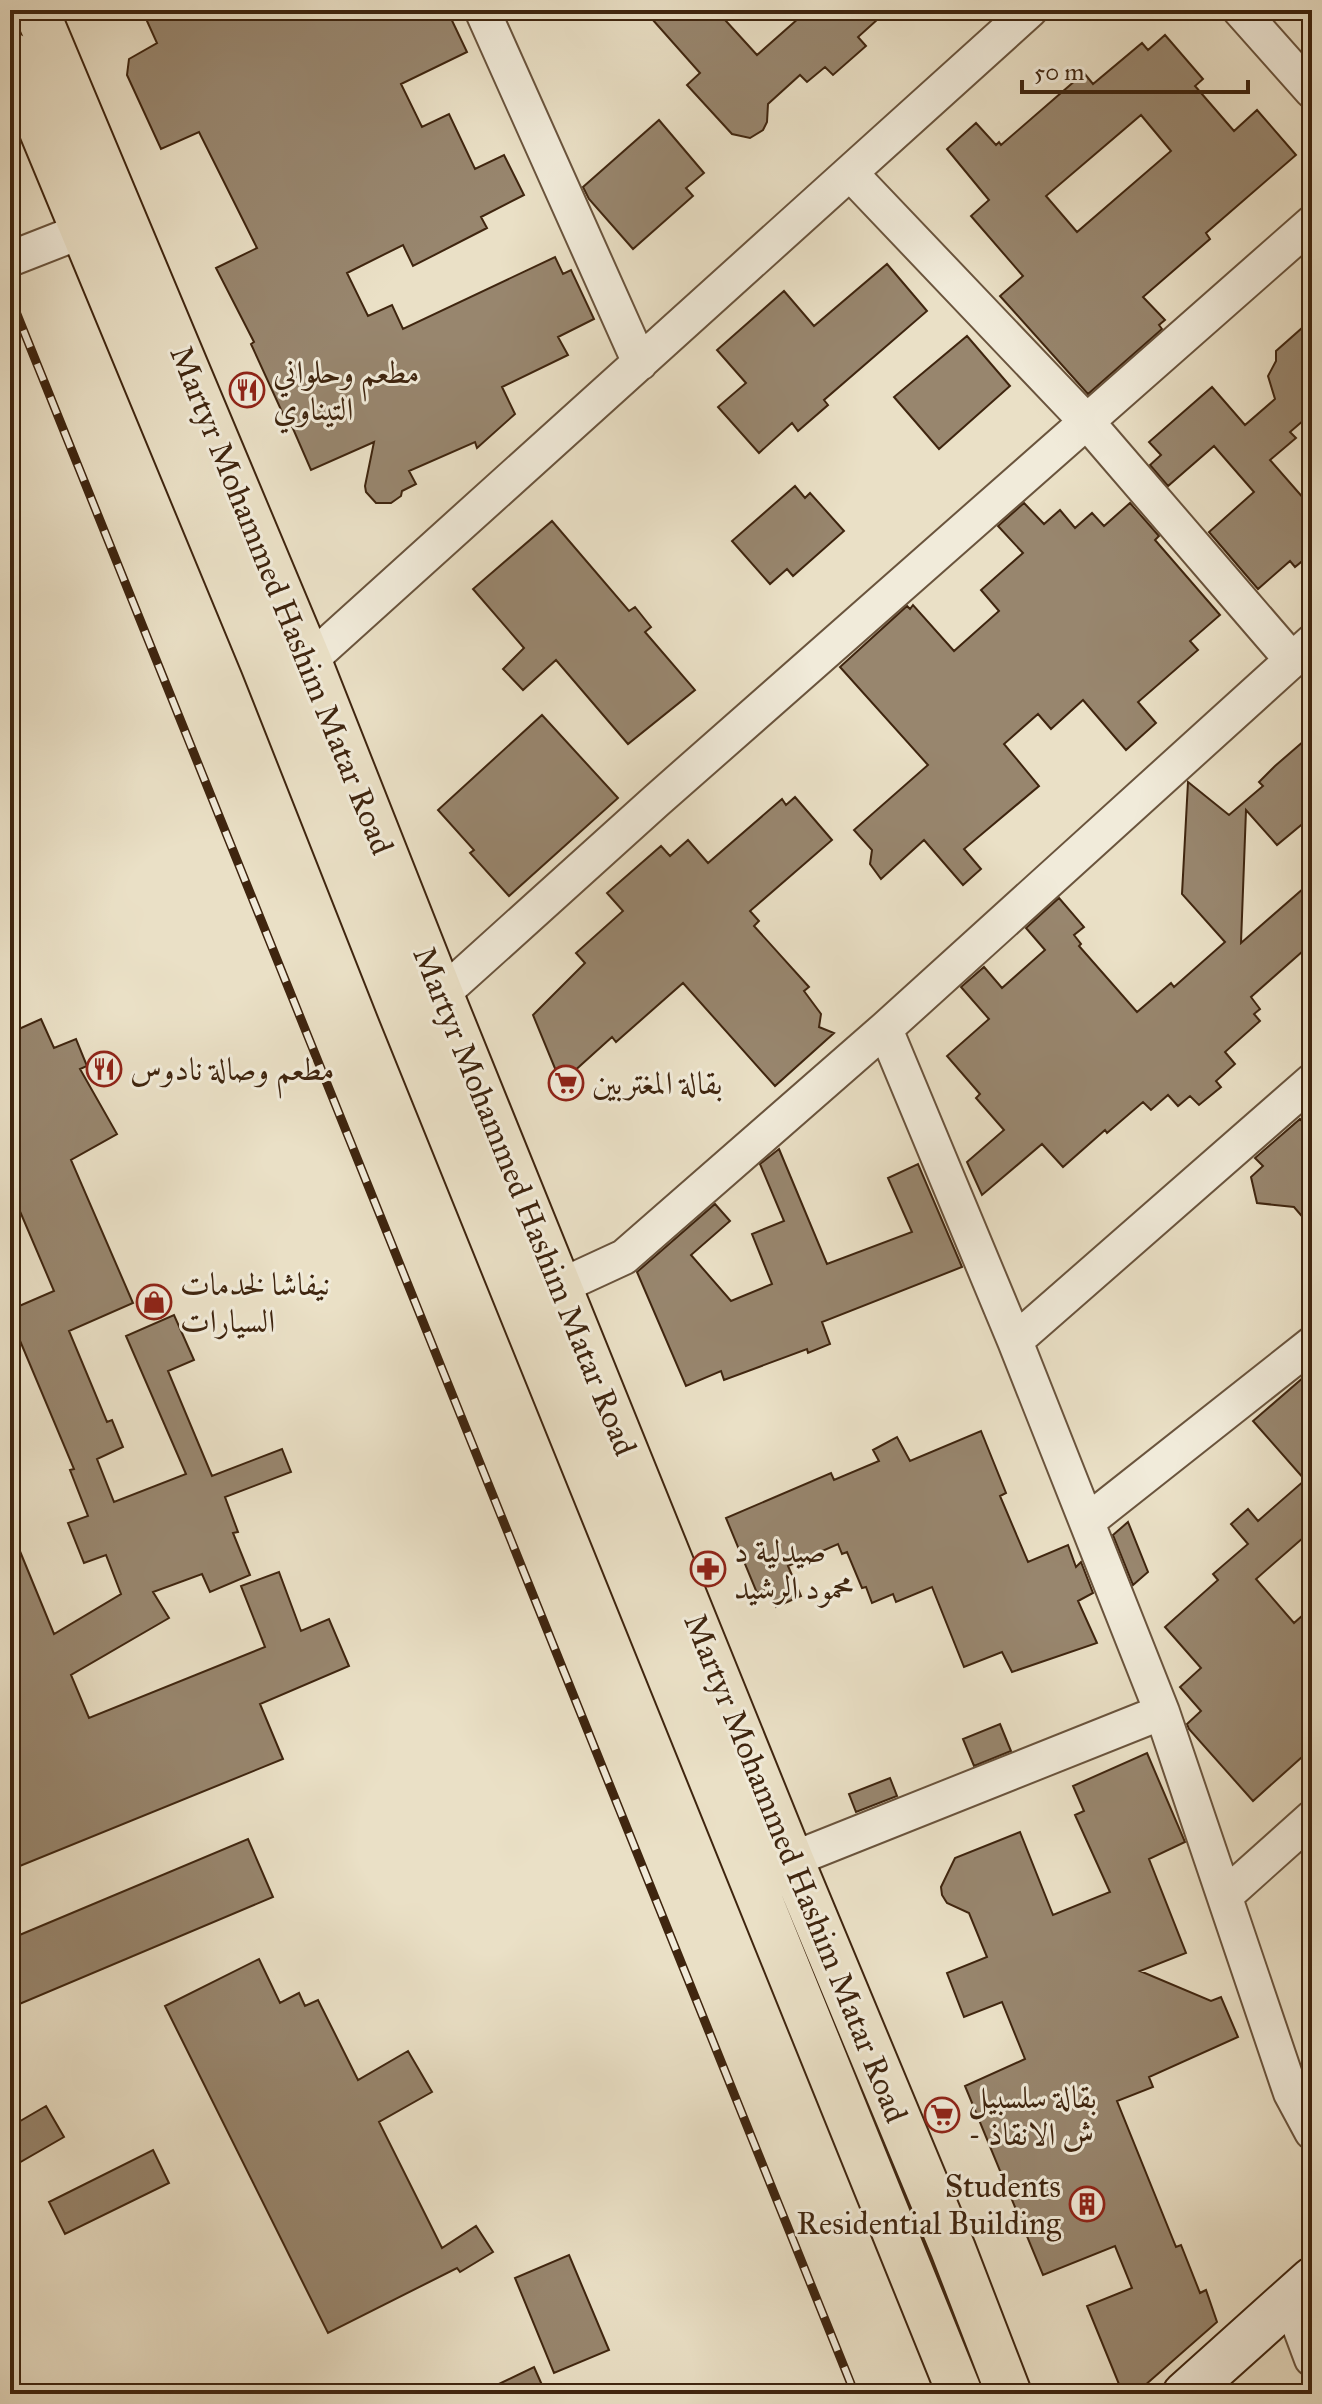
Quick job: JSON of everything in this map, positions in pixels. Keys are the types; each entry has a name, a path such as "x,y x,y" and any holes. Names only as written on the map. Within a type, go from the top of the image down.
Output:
{"main road":[{"name":"Martyr Mohammed Hashim Matar Road","path":"36,10 309,661 441,995 791,1860 953,2249 1009,2394"},
{"name":"Martyr Mohammed Hashim Matar Road","path":"10,54 263,664 401,1013 960,2394"},
{"path":"909,2266 953,2249"}],"street":[{"path":"309,661 1030,10"},
{"path":"1240,10 1312,91"},
{"path":"486,12 640,363"},
{"path":"559,1287 624,1257 885,1029 1302,651 850,173"},
{"path":"441,995 656,801 1312,223"},
{"path":"10,259 84,230"},
{"path":"885,1029 1015,1341 1162,1712 1291,2093 1312,2132"},
{"path":"1015,1341 1312,1081"},
{"path":"1088,1521 1312,1344"},
{"path":"791,1860 1162,1712"},
{"path":"1226,1895 1312,1818"},
{"path":"1301,2290 1312,2359"},
{"path":"1185,2394 1301,2290"}],"building":[{"path":"142,10 447,10 467,52 401,84 422,127 449,114 475,169 504,155 524,195 481,217 487,228 413,266 403,245 347,273 368,316 392,305 403,329 555,257 563,274 571,270 594,319 558,337 568,355 502,387 515,414 477,448 475,442 409,471 416,484 402,491 401,496 391,503 376,503 366,492 374,442 311,470 291,424 288,425 251,344 254,342 216,268 257,248 199,132 161,149 127,75 129,59 157,43"},
{"path":"644,10 716,10 757,55 808,10 888,10 858,37 866,46 833,75 825,67 807,82 800,75 768,104 767,122 763,130 750,138 732,134 687,85 700,73"},
{"path":"1165,35 1203,79 1195,86 1234,131 1257,110 1296,155 1206,233 1210,239 1143,297 1165,320 1159,325 1162,329 1088,394 1000,296 1023,276 971,216 989,200 947,149 976,123 996,145 999,142 1001,145 1084,73 1093,84 1142,43 1148,50","holes":["1141,115 1171,151 1077,232 1046,196"]},
{"path":"659,120 704,173 686,188 693,196 633,249 589,199 583,187"},
{"path":"887,264 927,311 824,400 828,405 798,431 792,423 759,453 718,407 746,383 717,350 784,291 814,326"},
{"path":"1302,328 1312,340 1312,413 1290,432 1296,438 1270,460 1312,508 1312,553 1295,567 1290,561 1258,589 1209,532 1254,492 1214,446 1168,486 1150,465 1161,455 1149,442 1212,387 1245,425 1275,399 1268,376 1276,361 1276,351"},
{"path":"967,336 1010,386 939,449 894,397"},
{"path":"795,486 805,498 810,493 844,531 793,576 787,569 770,584 732,541"},
{"path":"1024,503 1044,524 1060,510 1075,528 1092,513 1104,526 1130,503 1159,536 1155,540 1220,615 1190,641 1198,650 1138,702 1156,723 1126,750 1083,700 1051,729 1038,714 1004,744 1039,786 964,849 981,869 963,885 924,840 881,879 870,864 872,850 854,830 928,765 840,667 907,606 910,609 913,605 954,651 999,611 981,590 1023,553 998,526"},
{"path":"552,521 629,611 635,607 651,627 645,632 695,690 628,744 556,660 523,690 503,669 524,648 473,589"},
{"path":"542,715 618,798 509,896 470,853 474,850 438,810"},
{"path":"1312,734 1312,816 1277,845 1246,810 1241,943 1312,881 1312,943 1251,997 1260,1009 1254,1014 1260,1021 1225,1052 1235,1064 1216,1081 1221,1087 1199,1105 1190,1096 1178,1106 1168,1095 1151,1110 1143,1102 1063,1167 1042,1144 982,1195 967,1162 1004,1130 976,1098 980,1094 947,1056 989,1019 961,987 984,967 1002,988 1045,950 1026,928 1059,898 1084,927 1074,935 1081,944 1079,946 1137,1012 1171,983 1174,987 1225,942 1182,894 1188,782 1229,815 1263,786 1259,782"},
{"path":"795,797 832,840 750,911 759,921 754,926 809,987 804,991 821,1014 819,1027 834,1033 775,1086 683,983 616,1042 612,1037 561,1083 533,1015 585,963 576,953 623,911 607,893 661,846 670,856 688,840 708,863 782,799 786,805"},
{"path":"41,1019 54,1048 76,1039 87,1066 80,1069 117,1134 71,1160 133,1303 69,1331 107,1422 112,1420 123,1447 97,1459 114,1502 186,1474 126,1336 174,1315 194,1360 168,1371 212,1476 282,1449 291,1472 225,1497 238,1532 233,1533 250,1575 210,1592 202,1574 153,1592 169,1618 71,1675 89,1718 265,1647 241,1586 279,1572 301,1631 329,1619 349,1666 260,1704 283,1759 10,1870 10,1527 54,1634 121,1594 106,1555 84,1563 68,1523 88,1516 70,1470 74,1469 10,1317 10,1310 54,1291 10,1188 10,1033"},
{"path":"1300,1119 1312,1132 1312,1228 1294,1207 1257,1203 1251,1177 1263,1166 1255,1158"},
{"path":"779,1149 827,1264 912,1232 888,1178 918,1164 962,1267 822,1322 830,1344 808,1353 807,1349 724,1380 721,1371 686,1386 637,1272 715,1204 730,1221 691,1255 731,1301 772,1284 752,1234 784,1221 760,1164"},
{"path":"1312,1370 1312,1530 1256,1579 1294,1623 1312,1607 1312,1748 1253,1801 1189,1729 1187,1724 1201,1711 1180,1687 1201,1668 1165,1627 1218,1580 1213,1574 1248,1544 1231,1524 1248,1509 1258,1521 1305,1480 1253,1421"},
{"path":"981,1431 1006,1493 1000,1496 1028,1562 1068,1545 1076,1567 1081,1562 1093,1593 1078,1601 1097,1643 1012,1672 1002,1652 964,1667 932,1587 896,1602 893,1594 872,1603 847,1552 842,1554 838,1544 788,1566 801,1596 776,1607 769,1588 757,1593 726,1518 831,1473 834,1480 879,1461 873,1450 897,1437 910,1461"},
{"path":"1128,1522 1148,1572 1133,1585 1113,1535"},
{"path":"1000,1724 1011,1751 974,1766 963,1739"},
{"path":"1147,1753 1185,1842 1149,1859 1186,1953 1140,1971 1211,2001 1221,1997 1238,2037 1149,2077 1153,2087 1117,2101 1176,2247 1181,2245 1200,2293 1206,2290 1217,2322 1135,2394 1123,2394 1087,2306 1132,2288 1115,2246 1043,2275 965,2086 1025,2059 1002,2002 964,2017 947,1973 987,1957 969,1913 947,1903 941,1887 955,1858 1020,1832 1053,1915 1110,1892 1075,1815 1084,1811 1073,1786"},
{"path":"890,1778 897,1796 856,1812 849,1794"},
{"path":"248,1839 273,1897 10,2008 10,1939"},
{"path":"259,1959 280,2003 299,1993 305,2006 318,2000 358,2080 408,2051 432,2092 379,2122 442,2248 476,2226 493,2252 460,2272 457,2268 328,2333 165,2006"},
{"path":"46,2106 64,2137 10,2168 10,2127"},
{"path":"153,2150 169,2183 65,2234 49,2202"},
{"path":"569,2255 609,2350 554,2373 515,2278"},
{"path":"534,2367 546,2394 478,2394"}],"railway":[{"path":"10,297 855,2394"}],"place":[{"name":"مطعم وحلواني التيناوي","path":"247,390"},
{"name":"مطعم وصالة نادوس","path":"104,1069"},
{"name":"بقالة المغتربين","path":"566,1083"},
{"name":"نيفاشا لخدمات السيارات","path":"154,1302"},
{"name":"صيدلية د محمود الرشيد","path":"708,1569"},
{"name":"بقالة سلسبيل - ش الانقاذ","path":"942,2115"},
{"name":"Students Residential Building","path":"1087,2204"}]}
